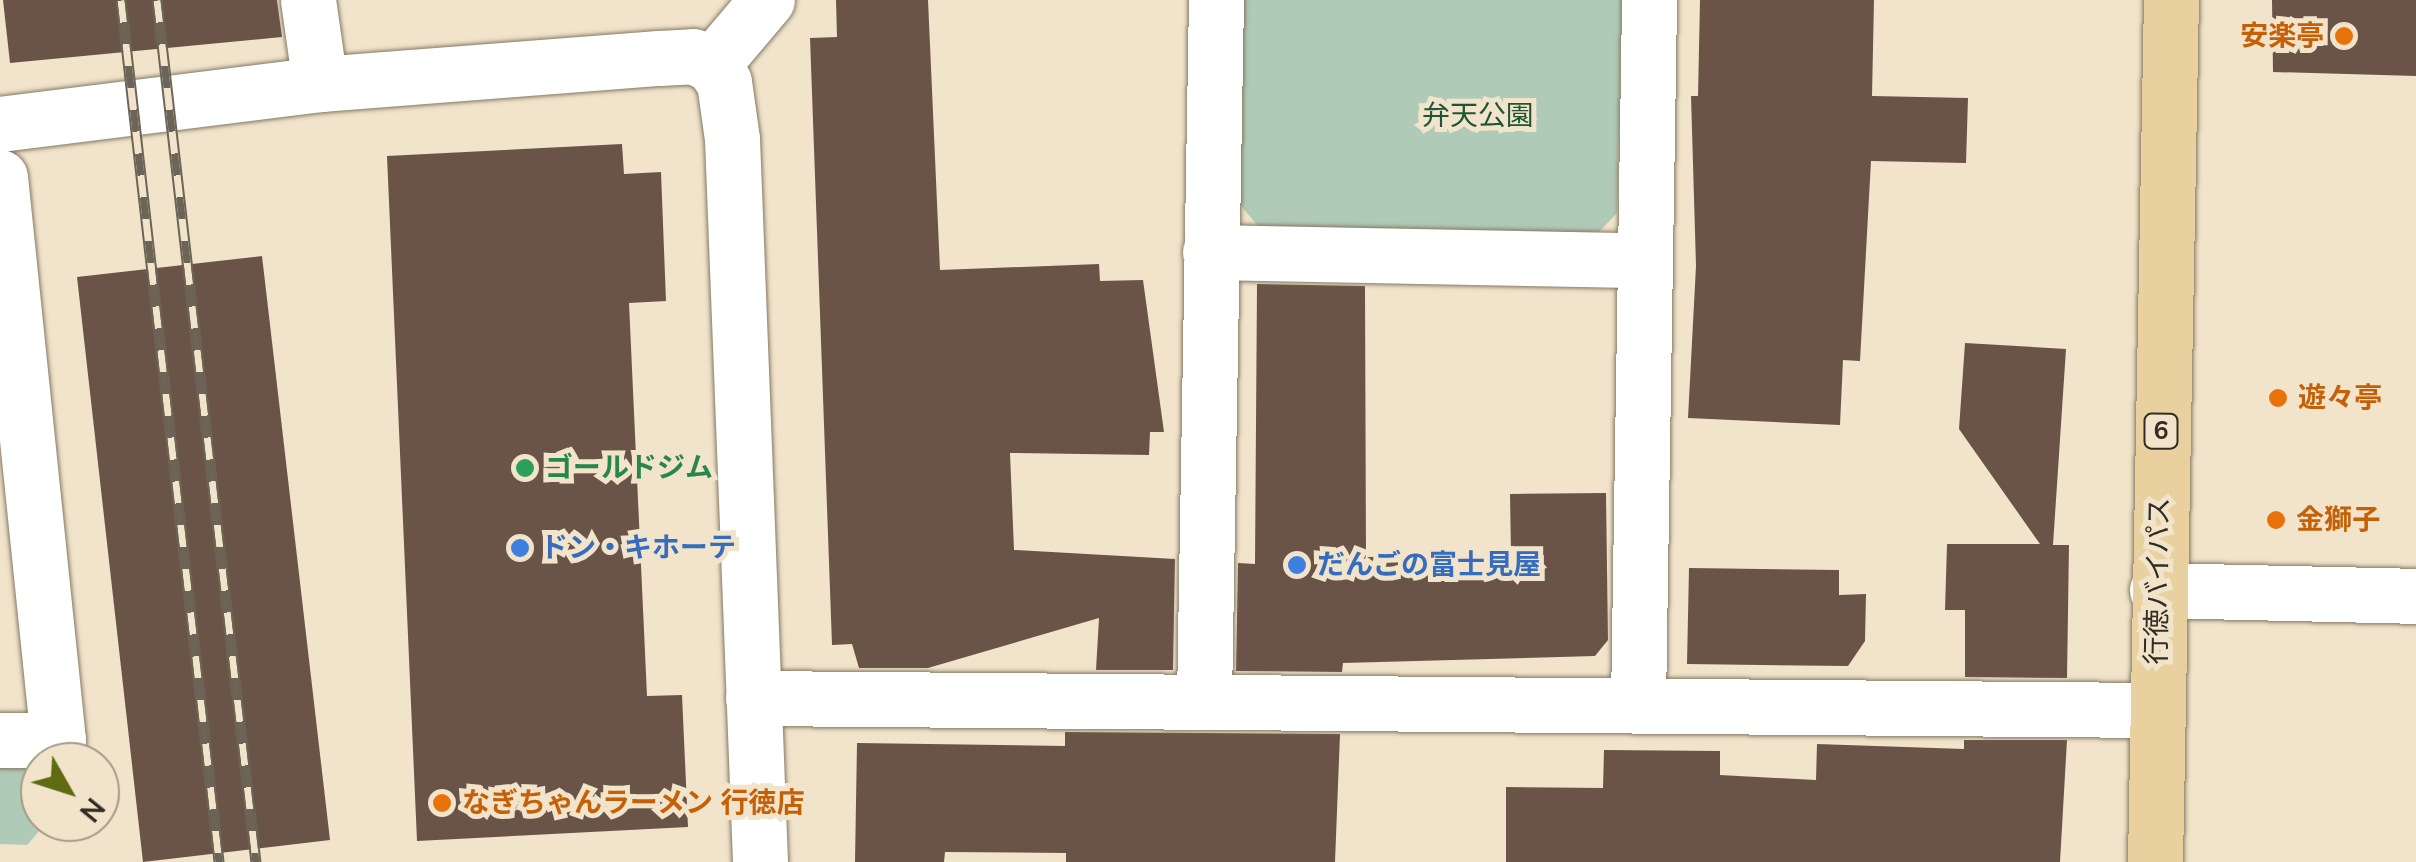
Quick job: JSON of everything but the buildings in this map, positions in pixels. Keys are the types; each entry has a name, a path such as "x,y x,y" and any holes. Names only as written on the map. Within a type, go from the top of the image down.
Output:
{"main road":[{"name":"行徳バイパス","path":"2155,862 2157,590 2171,0"}],"street":[{"path":"308,0 320,84"},
{"path":"712,65 767,0"},
{"path":"1204,700 1216,0"},
{"path":"1638,704 1649,0"},
{"path":"0,124 320,84 693,56 712,65 724,82 731,124 760,862"},
{"path":"0,177 58,740 0,740"},
{"path":"1210,252 1645,260"},
{"path":"2157,590 2416,596"},
{"path":"753,698 2156,710"}],"green space":[{"name":"弁天公園","path":"1241,0 1622,0 1617,213 1595,236 1259,227 1236,200"},
{"path":"0,756 20,759 20,842 30,842 0,844"}],"railway":[{"path":"121,0 219,862"},
{"path":"157,0 256,862"}],"place":[{"name":"安楽亭","path":"2344,36"},
{"name":"遊々亭","path":"2278,398"},
{"name":"ゴールドジム","path":"525,468"},
{"name":"金獅子","path":"2276,520"},
{"name":"ドン・キホーテ","path":"520,548"},
{"name":"だんごの富士見屋","path":"1297,565"},
{"name":"なぎちゃんラーメン 行徳店","path":"442,803"}]}
